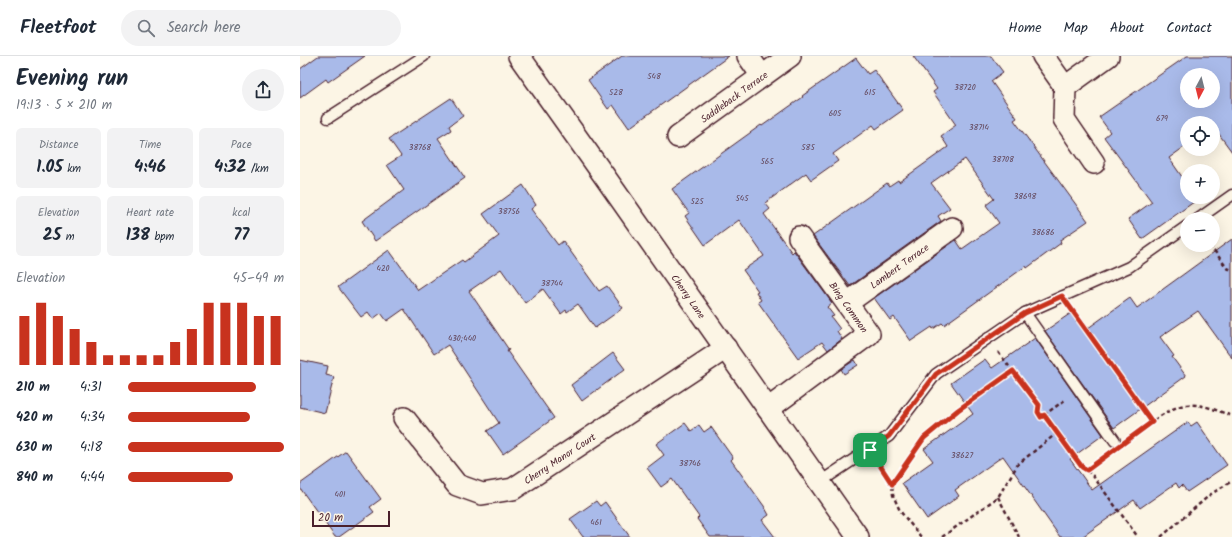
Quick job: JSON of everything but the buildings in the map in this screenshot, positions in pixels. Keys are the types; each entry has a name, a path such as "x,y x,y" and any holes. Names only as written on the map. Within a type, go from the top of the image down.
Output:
{"street":[{"name":"Cherry Lane","path":"518,56 726,348 858,537"},
{"path":"748,56 762,76"},
{"name":"Saddleback Terrace","path":"678,137 790,56"},
{"path":"1043,56 1065,86 1064,119 1094,163"},
{"path":"1065,86 1108,56"},
{"name":"Lambert Terrace","path":"847,303 952,228"},
{"name":"Bing Common","path":"768,409 869,334 799,236"},
{"name":"Cherry Manor Court","path":"404,418 457,485 482,494 513,489 726,348"}],"lane":[{"path":"328,118 424,56"},
{"path":"1208,212 1232,195"},
{"path":"820,482 889,436 936,374 1025,313 1129,267 1180,231"},
{"path":"1025,313 1115,441"}],"path":[{"path":"1215,252 1227,268 1232,270"},
{"path":"1062,296 1152,422"},
{"path":"987,339 1039,405 1038,412 1041,417 1079,390"},
{"path":"892,484 924,438 958,410 1013,371"},
{"path":"1130,438 1172,410 1186,405 1205,406 1232,416"},
{"path":"1044,415 1082,467 1093,476 1138,537"},
{"path":"942,537 998,497 1018,464 1057,433"},
{"path":"870,450 892,484 893,495 900,511 921,537"},
{"path":"1087,470 1108,455"},
{"path":"1161,537 1211,494 1232,481"},
{"path":"998,497 1019,537"}],"route":[{"path":"1062,296 1152,422 1087,470 1082,467 1044,415 1041,417 1038,412 1039,405 1013,371 958,410 924,438 892,484 870,450 889,436 936,374 1025,313 1062,296"}]}
